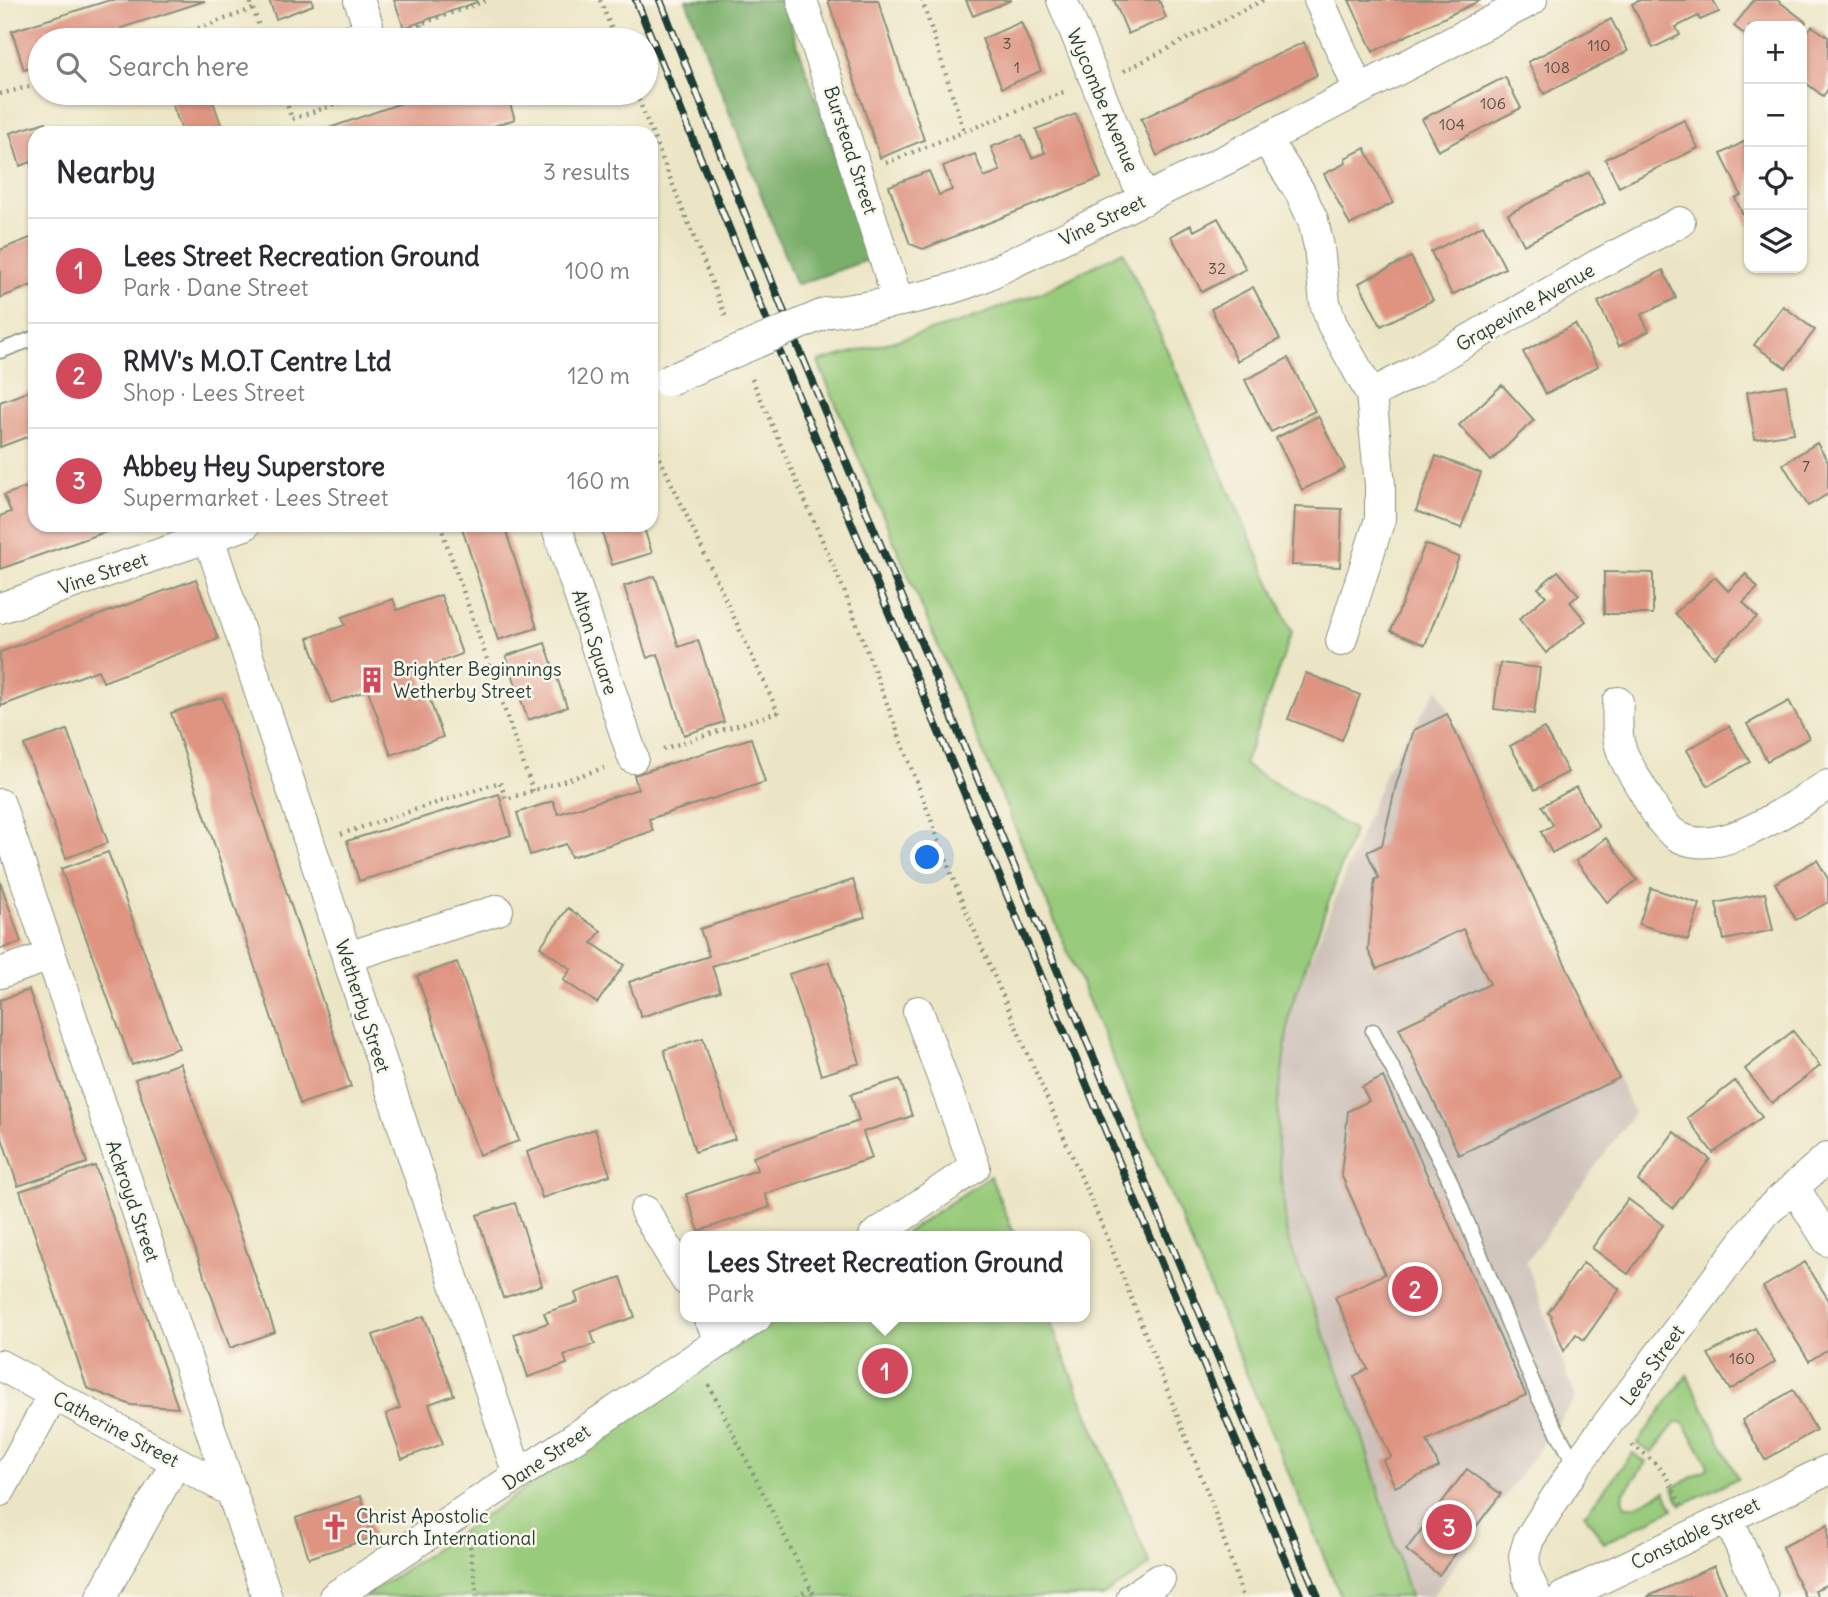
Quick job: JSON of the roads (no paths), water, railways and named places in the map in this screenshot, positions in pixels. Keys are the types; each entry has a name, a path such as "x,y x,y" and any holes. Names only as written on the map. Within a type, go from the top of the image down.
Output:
{"street":[{"path":"359,0 368,25 366,28"},
{"name":"Burstead Street","path":"802,0 898,301"},
{"name":"Wycombe Avenue","path":"1062,0 1144,200"},
{"path":"1319,0 1359,90"},
{"name":"Vine Street","path":"659,384 827,313 898,301 967,284 1266,139 1532,0"},
{"path":"1266,139 1300,192 1313,220 1325,303 1332,324 1371,394 1380,485 1380,519 1341,641"},
{"name":"Grapevine Avenue","path":"1371,394 1597,265 1680,222"},
{"name":"Vine Street","path":"0,608 226,532"},
{"name":"Alton Square","path":"558,532 634,758"},
{"name":"Wetherby Street","path":"209,538 518,1475"},
{"path":"1618,702 1618,748 1654,810 1669,830 1681,839 1721,842 1744,834 1828,785"},
{"name":"Ackroyd Street","path":"0,804 267,1597"},
{"path":"347,957 498,910"},
{"path":"0,973 50,956"},
{"path":"881,1231 975,1167 918,1011"},
{"name":"Lees Street","path":"1537,1597 1527,1576 1524,1556 1529,1539 1576,1466 1765,1213 1828,1157"},
{"path":"1794,1187 1828,1241"},
{"path":"645,1211 680,1271"},
{"name":"Dane Street","path":"334,1597 696,1358 715,1329 740,1322"},
{"name":"Catherine Street","path":"0,1365 232,1492"},
{"path":"0,1491 52,1395"},
{"path":"101,1597 176,1462"},
{"name":"Constable Street","path":"1563,1597 1828,1470"},
{"path":"1728,1518 1763,1597"},
{"path":"1132,1597 1160,1579"}],"lane":[{"path":"0,351 28,341"},
{"path":"1373,1031 1448,1176 1539,1398 1576,1466"}],"railway":[{"path":"636,0 647,28"},
{"path":"660,0 789,325 1318,1597"},
{"path":"658,54 773,336 1301,1597"}],"place":[{"name":"Brighter Beginnings Wetherby Street","path":"372,680"},
{"name":"RMV's M.O.T Centre Ltd","path":"1415,1289"},
{"name":"Lees Street Recreation Ground","path":"885,1371"},
{"name":"Christ Apostolic Church International","path":"335,1527"},
{"name":"Abbey Hey Superstore","path":"1449,1527"}]}
